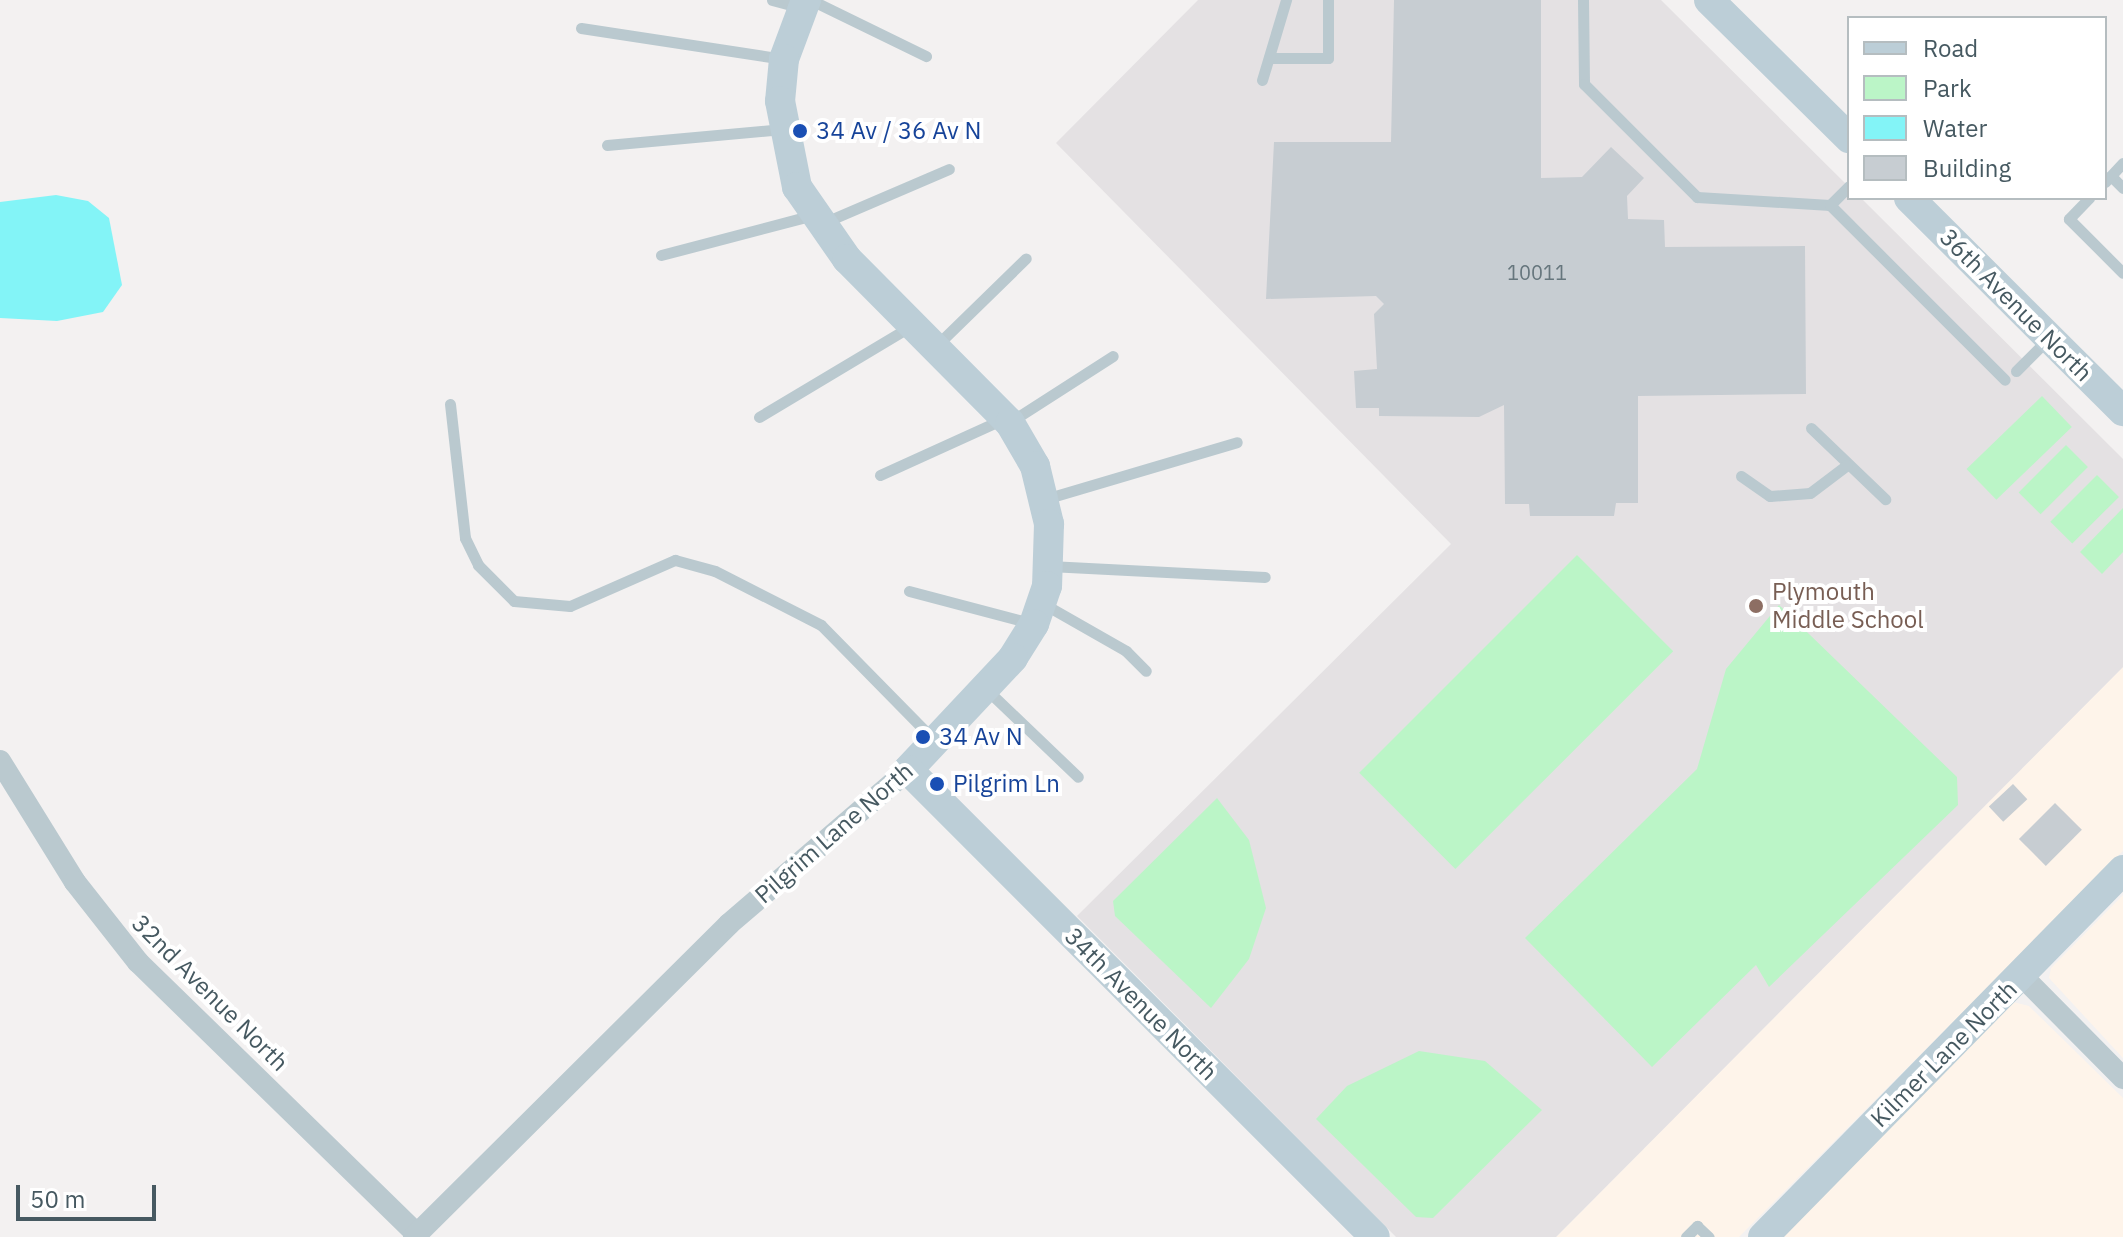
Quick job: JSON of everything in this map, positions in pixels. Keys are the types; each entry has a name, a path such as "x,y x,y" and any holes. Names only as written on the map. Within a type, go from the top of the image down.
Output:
{"street":[{"path":"1709,0 1847,136"},
{"name":"Pilgrim Lane North","path":"416,1236 729,924 908,770 986,688 1038,613 1049,566 1045,499 1035,466 1007,420 816,220 797,187 782,129 784,59 806,3"},
{"name":"36th Avenue North","path":"1911,200 2123,411"},
{"name":"32nd Avenue North","path":"0,761 75,882 138,962 416,1236"},
{"name":"34th Avenue North","path":"908,770 1375,1237"},
{"name":"Kilmer Lane North","path":"1763,1237 2123,870"},
{"path":"2022,976 2123,1078"}],"lane":[{"path":"772,0 806,3 926,56"},
{"path":"1262,80 1286,0"},
{"path":"1269,58 1328,58 1328,0"},
{"path":"1583,0 1584,84 1697,197 1830,205 2005,380"},
{"path":"581,28 784,59"},
{"path":"607,145 782,129"},
{"path":"2123,163 2108,179 2123,188"},
{"path":"661,255 816,220 949,169"},
{"path":"1830,205 1847,188"},
{"path":"2087,200 2069,219 2123,273"},
{"path":"936,346 1026,258"},
{"path":"759,417 915,324"},
{"path":"2016,371 2049,338"},
{"path":"880,475 1007,420 1113,356"},
{"path":"450,404 465,538 478,565 514,601 570,606 675,560 715,571 821,625 936,741"},
{"path":"1811,428 1885,499"},
{"path":"1045,499 1237,442"},
{"path":"1741,476 1770,496 1810,493 1847,465"},
{"path":"1049,566 1265,577"},
{"path":"909,591 1038,613 1126,651 1146,671"},
{"path":"986,688 1078,777"},
{"path":"1686,1237 1697,1226 1709,1237"}],"shaded area":[{"name":"Plymouth Middle School","path":"1198,0 1661,0 1847,185 1847,200 1863,200 2123,459 2123,667 1556,1237 1396,1237 1077,916 1451,544 1056,143"},
{"path":"2123,667 2123,851 1739,1237 1556,1237"},
{"path":"2123,895 2123,1058 2049,978 2051,968"},
{"path":"2013,1002 2029,1006 2123,1098 2123,1237 1782,1237"}],"green space":[{"path":"2042,396 2072,427 1996,500 1966,469"},
{"path":"2066,445 2088,467 2041,514 2019,492"},
{"path":"2097,475 2119,497 2072,544 2050,522"},
{"path":"2123,508 2123,552 2102,574 2080,552"},
{"path":"1577,555 1673,651 1455,869 1359,773"},
{"path":"1779,605 1957,777 1958,805 1769,987 1756,965 1652,1067 1525,938 1697,769 1726,669"},
{"path":"1217,798 1249,840 1266,908 1249,959 1211,1008 1115,916 1113,901"},
{"path":"1419,1051 1485,1061 1542,1110 1433,1218 1416,1217 1316,1119 1347,1086"}],"water":[{"path":"56,195 88,201 109,218 122,285 103,312 57,321 0,318 0,202"}],"building":[{"path":"1394,0 1541,0 1541,178 1582,177 1611,147 1644,178 1627,196 1628,219 1664,220 1665,247 1805,246 1806,394 1638,396 1638,503 1616,503 1614,516 1530,516 1529,504 1505,504 1504,405 1479,417 1379,416 1379,408 1356,408 1354,371 1377,369 1374,314 1384,304 1376,296 1266,299 1274,142 1391,142"},
{"path":"2013,784 2027,799 2003,822 1989,807"},
{"path":"2055,803 2082,830 2046,866 2019,839"}],"place":[{"name":"34 Av / 36 Av N","path":"800,131"},
{"name":"Plymouth Middle School","path":"1756,606"},
{"name":"34 Av N","path":"923,737"},
{"name":"Pilgrim Ln","path":"937,784"}]}
